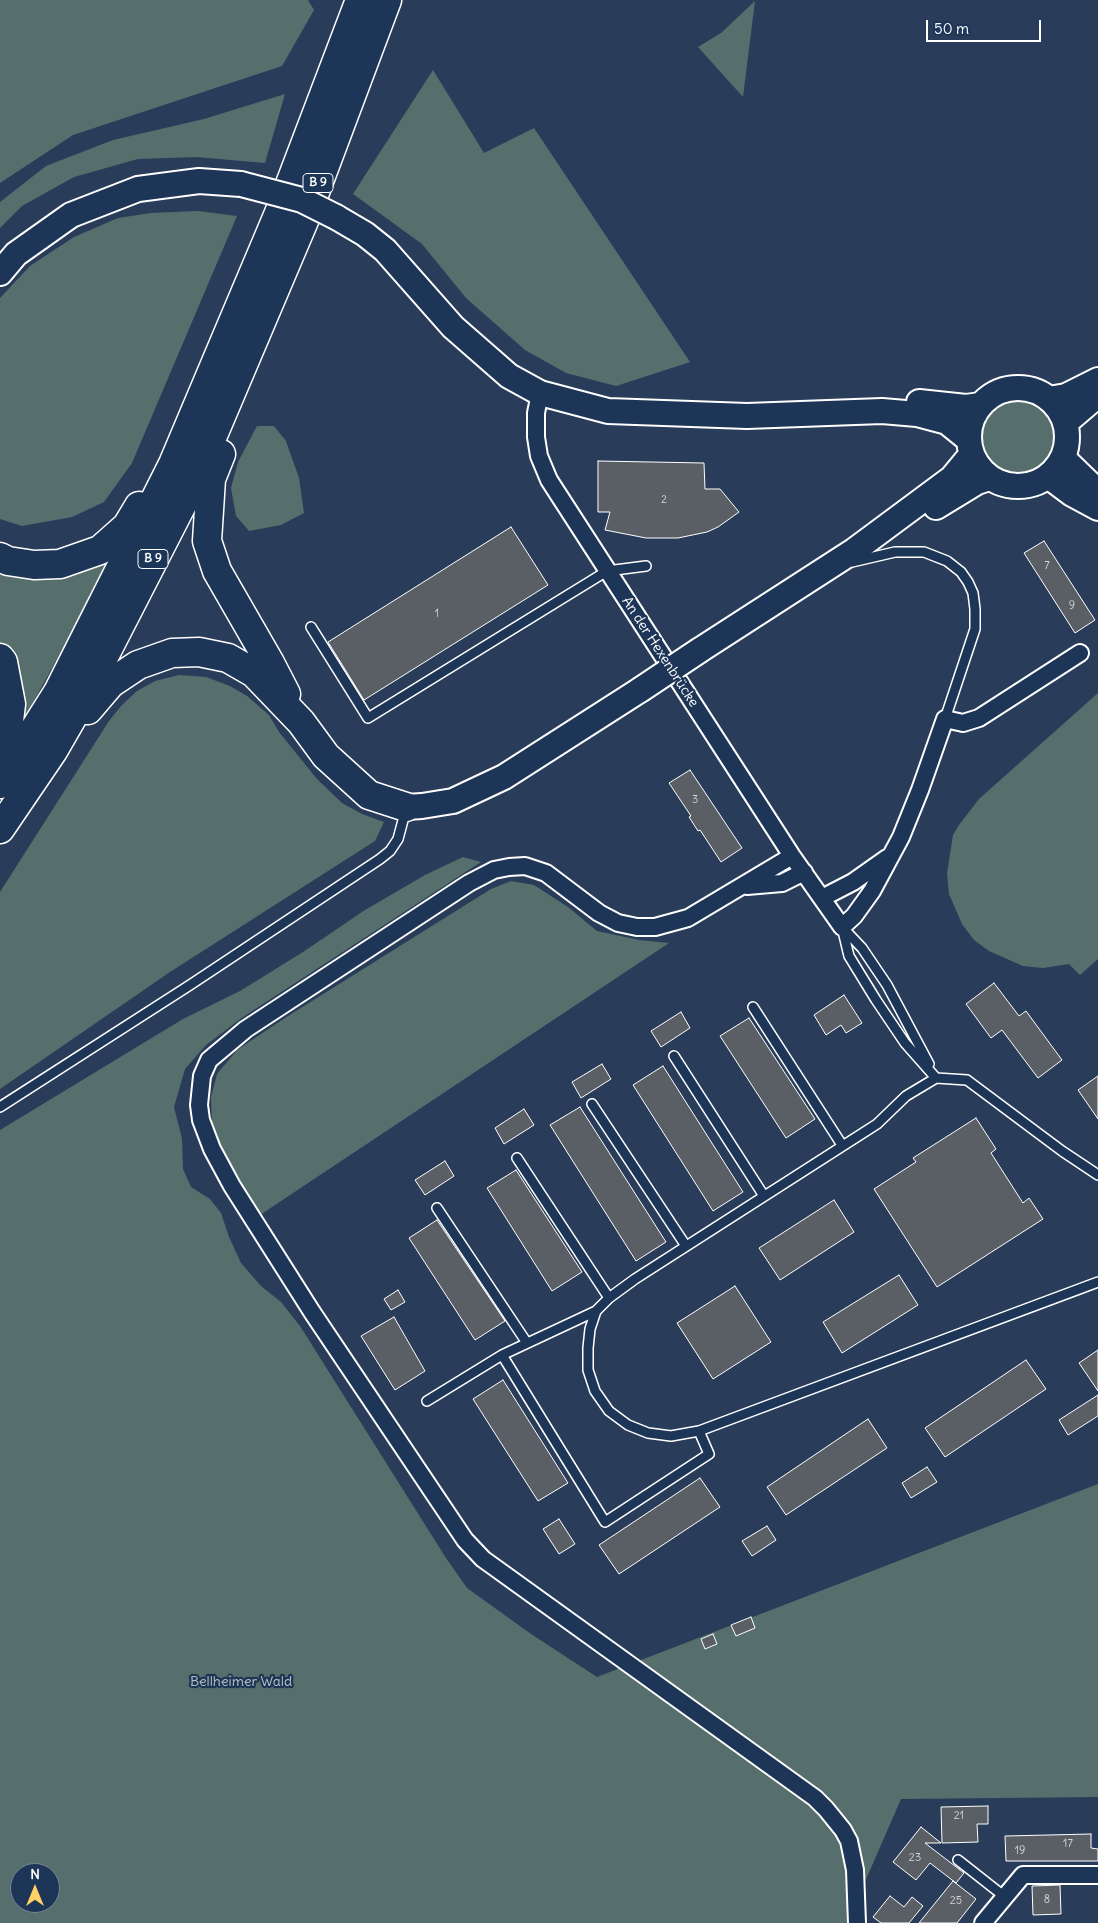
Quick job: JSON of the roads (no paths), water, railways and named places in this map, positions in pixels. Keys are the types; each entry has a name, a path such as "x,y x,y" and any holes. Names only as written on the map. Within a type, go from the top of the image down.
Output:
{"highway":[{"name":"B 9","path":"0,784 58,692 173,464 280,212 360,0"},
{"name":"B 9","path":"0,829 53,751 76,711 191,487 306,216 388,0"},
{"name":"B 9","path":"244,363 230,429 211,479 207,541 216,571 270,663 301,722"},
{"name":"B 9","path":"0,557 8,561 34,566 60,564 100,550 127,526 144,498 173,464"},
{"name":"B 9","path":"53,751 111,683 138,665 172,653 199,652 228,658 254,673 301,722 326,756 369,795 406,807"},
{"path":"0,658 3,662 11,704 6,746 0,757"}],"main road":[{"name":"B 9","path":"0,273 16,254 71,215 138,189 199,182 241,184 302,200 365,234 385,250 453,327 509,376 540,393 608,411 747,416 882,411 917,414 948,422 970,447 979,468 989,478 977,482 921,517 855,550"},
{"path":"989,478 1003,485 1019,487 1034,484 1048,476 1063,458 1067,440 1065,423 1059,410 1050,399 1066,396 1098,380"},
{"name":"B 9","path":"406,807 453,801 504,777 828,569 952,478 970,447 971,421 980,406 989,397 1013,388 1032,390 1050,399"},
{"path":"1065,423 1098,396"},
{"name":"B 9","path":"789,415 856,403 884,401 910,401 966,407 980,406"},
{"path":"1063,458 1098,492"},
{"path":"1048,476 1072,494 1098,508"}],"street":[{"name":"An der Hexenbrücke","path":"540,393 536,413 536,437 539,456 549,480 792,856 842,927"},
{"path":"842,927 854,916 872,891 891,855 909,818 947,714 963,724 979,718 1080,653"},
{"path":"822,898 853,882 891,855"},
{"path":"792,856 688,918 656,927 637,927 618,922 599,913 546,873 524,866 494,870 469,883 269,1013 221,1049 209,1060 202,1076 199,1105 201,1120 212,1149 232,1186 312,1312 417,1470 474,1551 815,1798 836,1818 844,1830 855,1870 857,1923"},
{"path":"740,887 782,883 804,872"},
{"path":"983,1923 1023,1875 1098,1875"}],"lane":[{"path":"828,569 872,557 910,551 924,552 948,561 961,572 972,593 975,630 947,714"},
{"path":"311,627 368,718 608,571 646,566"},
{"path":"0,1107 190,985 380,859 390,851 398,839 406,807"},
{"path":"842,927 849,956 858,971 905,1043 936,1078"},
{"path":"842,927 862,948 887,985 936,1078"},
{"path":"753,1007 842,1145"},
{"path":"674,1056 764,1196"},
{"path":"427,1401 502,1355 596,1311 609,1298 686,1246 877,1124 906,1096 936,1078 967,1080 1062,1151 1098,1175"},
{"path":"592,1104 686,1246"},
{"path":"517,1158 609,1298"},
{"path":"437,1208 527,1343"},
{"path":"596,1311 590,1329 588,1348 588,1370 595,1391 609,1411 628,1426 648,1433 671,1436 699,1431 1098,1282"},
{"path":"502,1355 606,1522 709,1454 699,1431"},
{"path":"958,1860 1005,1897"}],"park label":[{"name":"Bellheimer Wald","path":"241,1682"}]}
